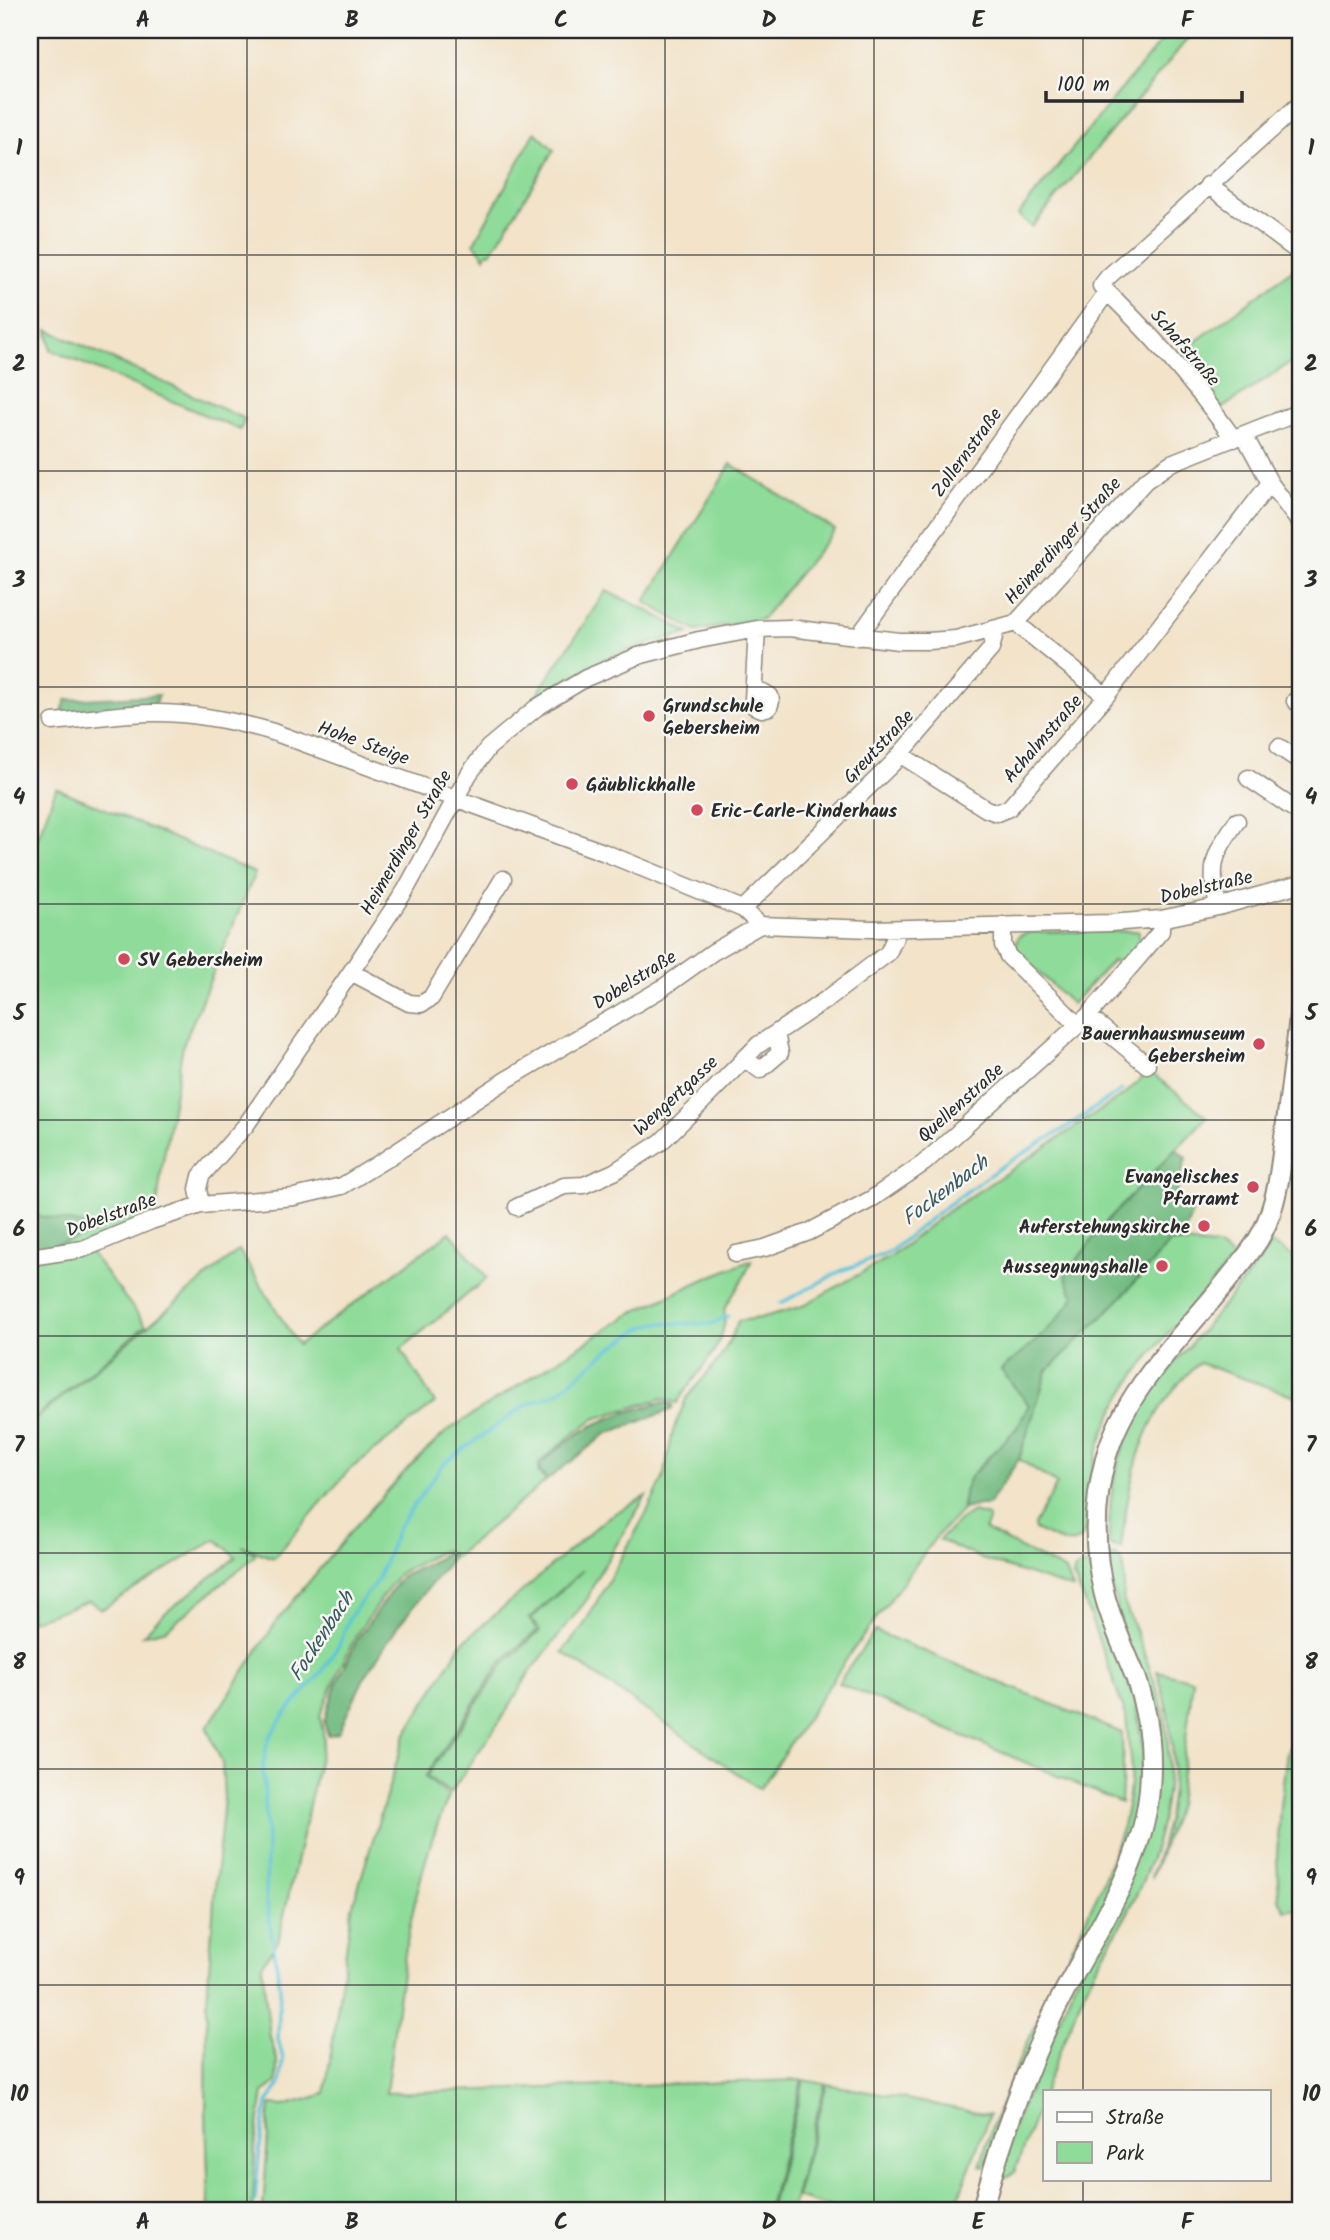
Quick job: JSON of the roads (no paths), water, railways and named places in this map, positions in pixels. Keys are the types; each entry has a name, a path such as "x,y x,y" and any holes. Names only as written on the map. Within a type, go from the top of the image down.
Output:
{"street":[{"name":"Zollernstraße","path":"858,637 1104,289 1208,185 1300,104"},
{"path":"1208,185 1296,250"},
{"name":"Schafstraße","path":"1104,289 1239,437 1269,483 1300,523"},
{"name":"Heimerdinger Straße","path":"201,1205 198,1189 201,1176 246,1125 351,972 405,891 455,797 488,748 536,708 586,678 638,656 699,640 757,629 789,628 899,641 929,641 956,639 1016,623 1145,481 1171,463 1300,412"},
{"name":"Achalmstraße","path":"901,755 986,809 997,813 1009,808 1106,696 1269,483"},
{"name":"Achalmstraße","path":"1016,623 1106,696"},
{"path":"754,691 757,629"},
{"name":"Greutstraße","path":"743,909 901,755 991,649 996,629"},
{"name":"Hohe Steige","path":"53,722 154,713 225,719 273,732 603,852 743,909 761,925"},
{"path":"1279,747 1300,761"},
{"path":"1248,778 1300,813"},
{"path":"1218,907 1212,881 1213,866 1219,848 1237,821"},
{"path":"351,972 409,1003 421,1004 431,998 503,879"},
{"name":"Dobelstraße","path":"30,1256 83,1249 151,1221 201,1205 294,1197 342,1186 506,1080 661,989 722,947 761,925 899,929 1110,923 1161,919 1218,907 1300,884"},
{"name":"Quellenstraße","path":"736,1254 765,1248 809,1232 870,1200 924,1163 1083,1021 1161,931 1161,919"},
{"path":"1003,925 1003,945 1008,956 1083,1021 1147,1065"},
{"name":"Wengertgasse","path":"517,1208 564,1186 584,1185 614,1172 661,1142 744,1058 760,1070 780,1053 776,1033 888,953 899,929"},
{"path":"982,2210 1003,2140 1037,2048 1122,1885 1142,1832 1150,1777 1147,1725 1137,1682 1104,1594 1097,1552 1097,1507 1101,1477 1114,1434 1142,1384 1249,1253 1267,1222 1277,1192 1297,1059 1300,1009"}],"waterway":[{"name":"Fockenbach","path":"781,1303 841,1271 888,1253 1002,1166 1122,1090"},
{"name":"Fockenbach","path":"255,2202 267,2103 280,2083 283,2059 278,2039 280,1988 266,1897 267,1840 263,1765 268,1740 284,1715 320,1674 339,1645 349,1618 378,1579 398,1528 444,1463 524,1406 557,1393 610,1349 640,1329 657,1323 711,1324 728,1316"}],"place":[{"name":"Grundschule Gebersheim","path":"649,716"},
{"name":"Gäublickhalle","path":"572,784"},
{"name":"Eric-Carle-Kinderhaus","path":"697,810"},
{"name":"SV Gebersheim","path":"124,959"},
{"name":"Bauernhausmuseum Gebersheim","path":"1259,1044"},
{"name":"Evangelisches Pfarramt","path":"1253,1187"},
{"name":"Auferstehungskirche","path":"1204,1226"},
{"name":"Aussegnungshalle","path":"1162,1266"}]}
